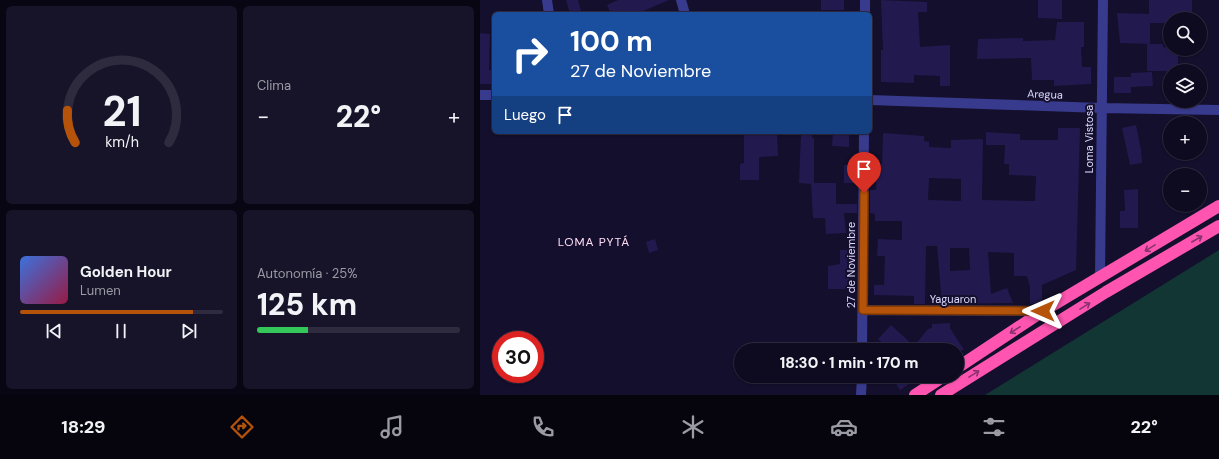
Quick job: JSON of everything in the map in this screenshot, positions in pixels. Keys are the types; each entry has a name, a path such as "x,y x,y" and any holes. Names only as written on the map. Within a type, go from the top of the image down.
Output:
{"highway":[{"path":"964,363 1043,311 1219,206"},
{"path":"941,395 1106,292 1219,226"},
{"path":"915,395 933,383"}],"street":[{"path":"547,0 549,12"},
{"path":"680,0 684,12"},
{"path":"865,0 865,12"},
{"name":"Loma Vistosa","path":"1100,277 1103,0"},
{"path":"480,95 492,95"},
{"name":"Aregua","path":"872,100 1101,108 1219,110"},
{"name":"27 de Noviembre","path":"862,343 864,134"},
{"name":"Yaguaron","path":"863,310 1043,311"},
{"path":"861,395 862,383"}],"green space":[{"path":"1219,250 1219,395 985,395"}],"building":[{"path":"566,0 578,0 581,12 569,12"},
{"path":"618,0 669,0 641,12 610,12 607,5"},
{"path":"821,0 844,0 844,10 821,10"},
{"path":"881,0 927,2 927,12 918,12 920,47 950,45 950,86 940,86 940,76 914,75 914,83 881,82 881,50 883,50"},
{"path":"1038,0 1062,0 1062,19 1038,18"},
{"path":"1149,0 1192,0 1192,12 1163,12 1163,23 1150,23 1150,44 1120,43 1117,13 1149,14"},
{"path":"1057,22 1084,22 1084,47 1081,47 1082,67 1091,67 1091,84 1054,86 1054,80 1032,80 1031,58 977,59 978,39 1023,38 1023,41 1055,40"},
{"path":"480,33 490,34 489,70 492,70 492,84 480,84"},
{"path":"1147,44 1163,44 1163,56 1178,56 1178,64 1163,64 1163,71 1147,71"},
{"path":"1152,72 1153,86 1131,87 1131,93 1114,93 1114,77 1131,77 1131,73"},
{"path":"1136,125 1142,163 1130,165 1122,128"},
{"path":"1058,128 1080,128 1076,270 1042,285 1042,303 1030,304 1030,287 1027,276 1014,276 1014,253 988,252 991,294 1007,288 1013,303 942,304 937,246 926,246 925,304 914,304 914,296 874,295 874,285 884,285 885,256 877,256 878,239 902,240 902,221 875,221 875,214 870,213 870,190 876,190 877,164 882,164 883,133 924,136 924,141 929,142 929,147 951,148 951,140 983,139 982,200 1035,201 1036,176 1009,175 1009,164 1004,164 1005,145 986,145 986,132 1020,134 1020,140 1058,140","holes":["929,178 961,179 961,201 928,200","950,248 969,248 970,270 950,271"]},
{"path":"744,134 777,134 778,156 759,157 759,180 740,180 740,164 744,163"},
{"path":"801,134 812,134 812,138 814,138 814,183 836,183 836,204 857,204 857,213 844,213 846,233 826,234 825,218 813,218 811,184 799,183"},
{"path":"833,134 849,134 849,147 832,146"},
{"path":"844,165 854,165 854,183 844,183"},
{"path":"1138,189 1138,228 1120,228 1120,211 1125,211 1124,190"},
{"path":"655,239 658,250 649,253 646,242"},
{"path":"840,250 852,250 852,271 849,271 849,289 828,289 828,266 840,264"},
{"path":"950,323 950,328 960,343 916,343 928,329 932,328 932,324"},
{"path":"891,325 911,343 882,343 878,339"},
{"path":"896,383 910,383 900,390"}],"district":[{"name":"LOMA PYTÁ","path":"594,242"}],"route":[{"path":"864,193 863,310 1043,311"}]}
